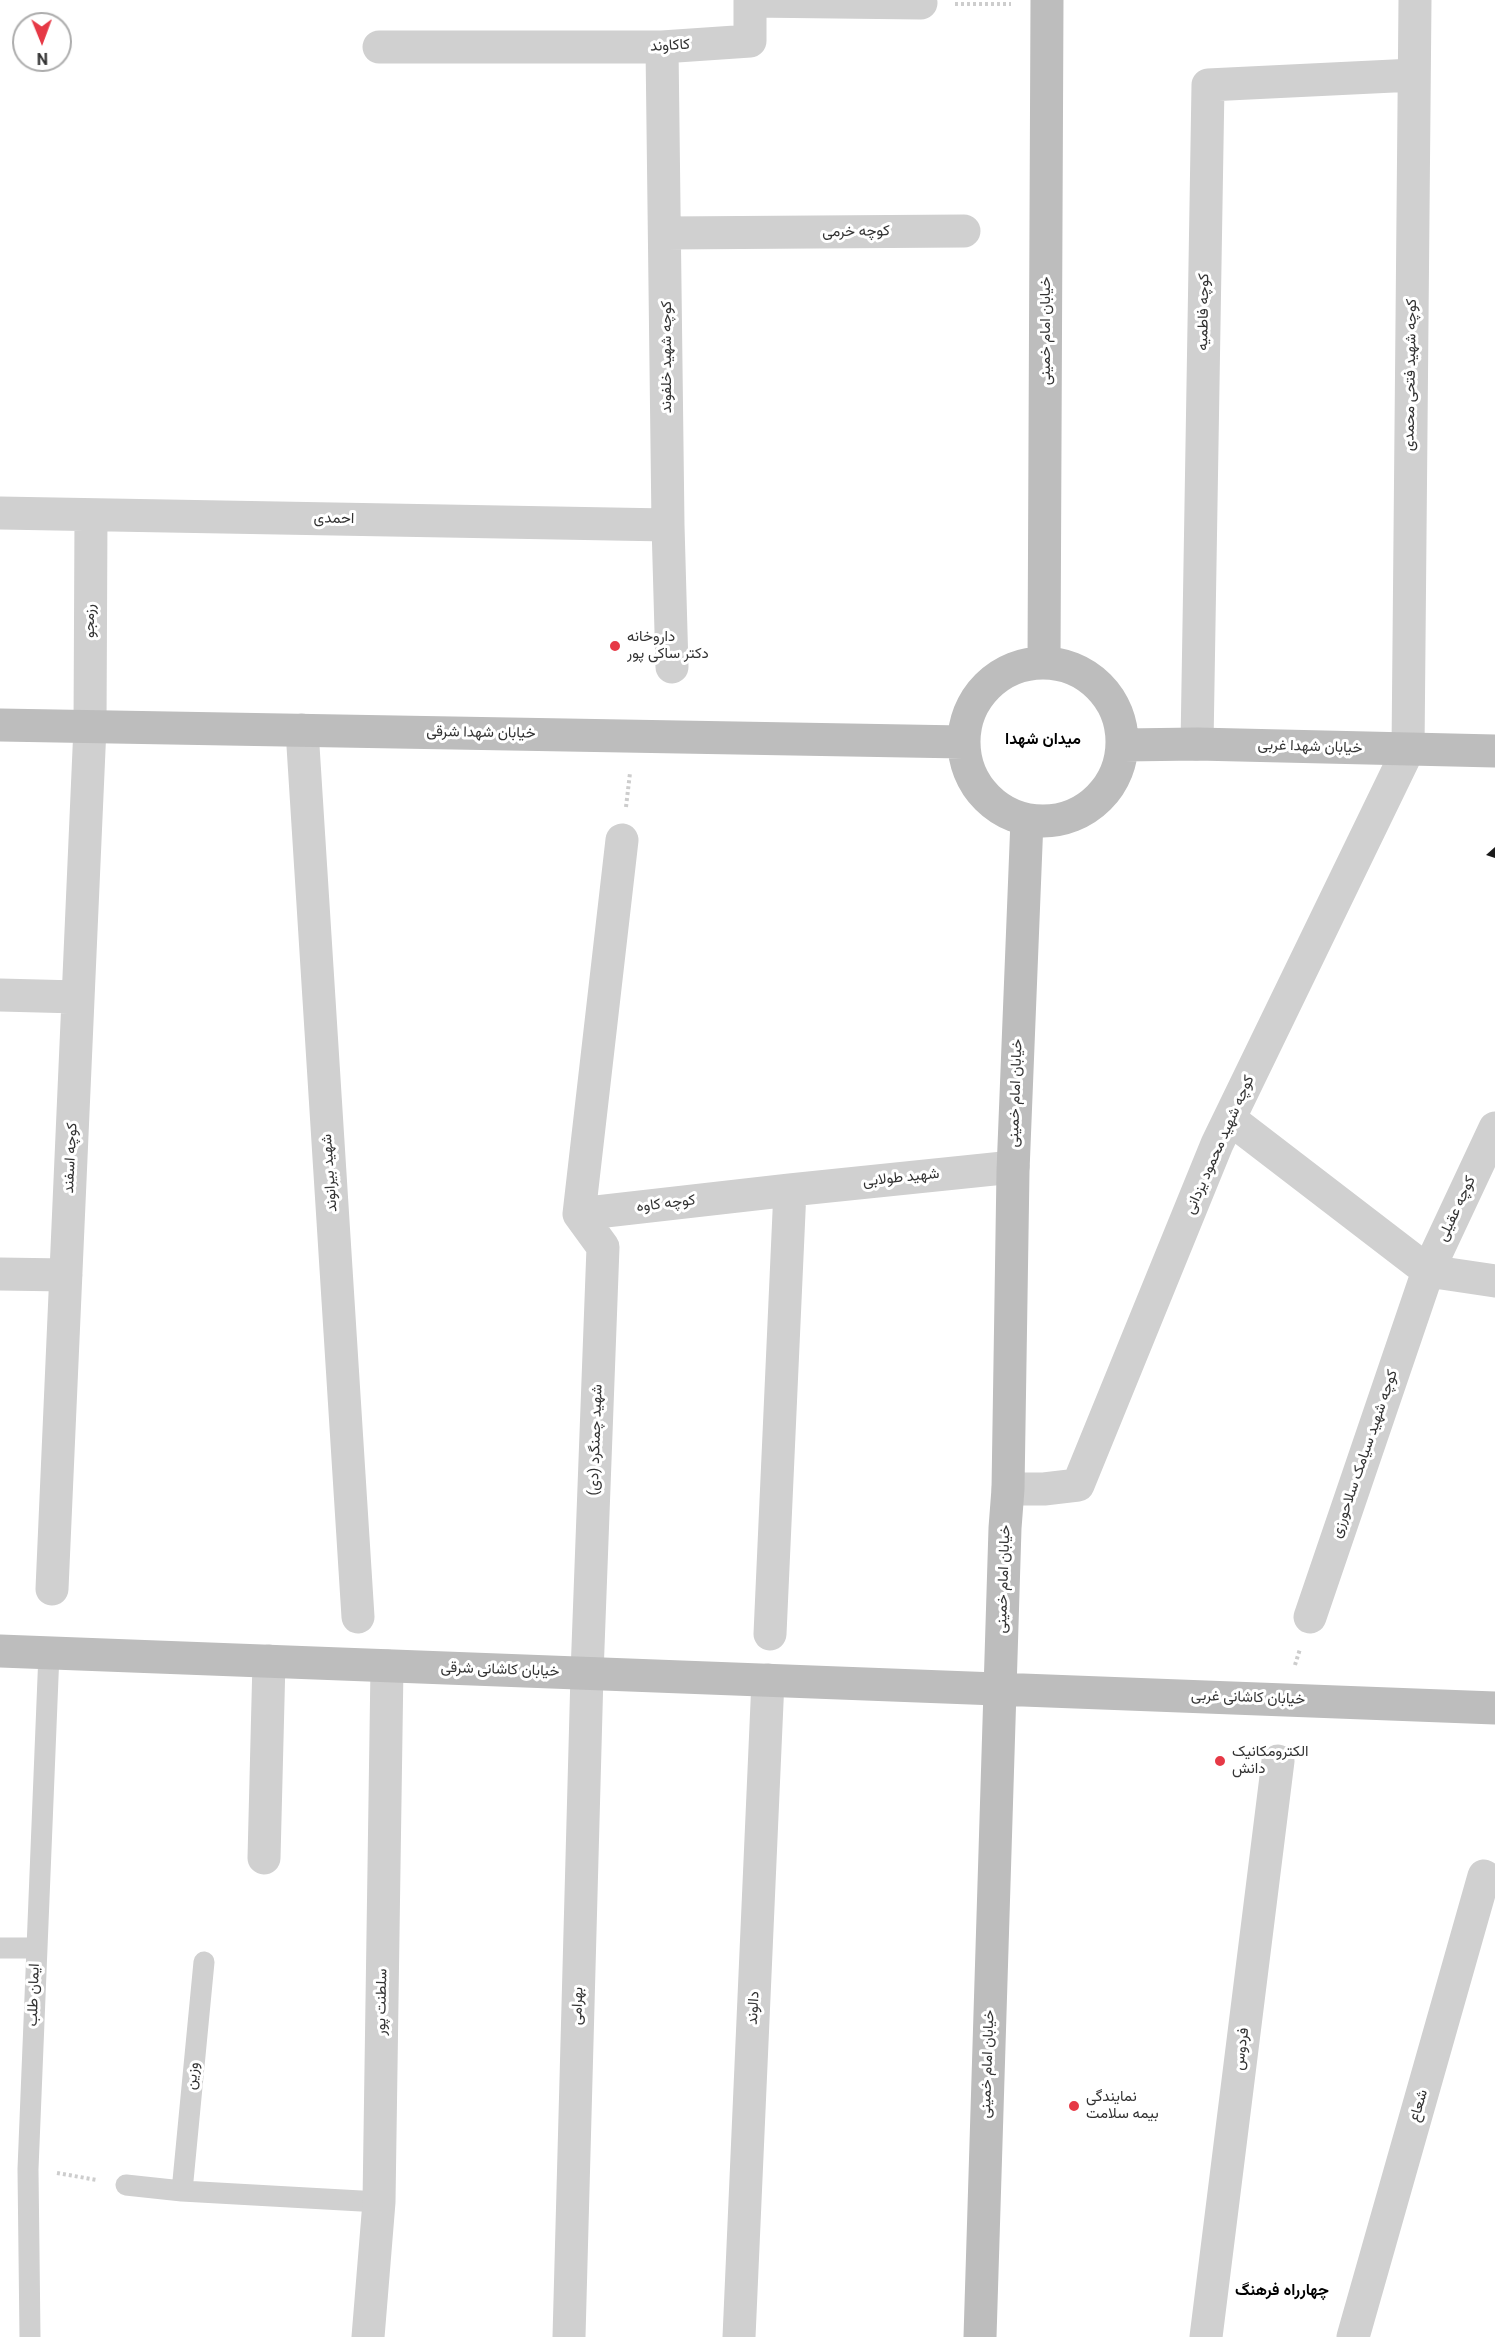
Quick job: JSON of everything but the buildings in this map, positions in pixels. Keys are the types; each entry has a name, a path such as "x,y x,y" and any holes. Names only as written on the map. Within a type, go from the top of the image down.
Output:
{"main road":[{"name":"خیابان امام خمینی","path":"1044,663 1047,2"},
{"path":"1044,663 1069,666 1092,679 1110,697 1120,720 1124,745 1118,772 1103,796 1082,813 1055,821 1028,820 1006,813 989,801 975,784 966,764 963,742 967,717 978,695 997,678 1019,666 1044,663"},
{"name":"خیابان شهدا شرقی","path":"0,725 963,742"},
{"name":"خیابان شهدا غربی","path":"1124,745 1197,744 1495,751"},
{"name":"خیابان امام خمینی","path":"980,2337 1008,1489 1013,1167 1028,820"},
{"name":"خیابان کاشانی شرقی","path":"0,1651 1000,1689"},
{"name":"خیابان کاشانی غربی","path":"1000,1689 1495,1708"}],"street":[{"name":"کوچه شهید فتحی محمدی","path":"1408,750 1415,0"},
{"name":"کاکاوند","path":"379,47 662,47 750,41 750,1 921,3"},
{"name":"کوچه شهید خلفوند","path":"662,47 672,667"},
{"name":"کوچه فاطمیه","path":"1197,744 1208,85 1414,75"},
{"name":"کوچه خرمی","path":"666,233 963,231"},
{"name":"احمدی","path":"0,513 668,525"},
{"name":"رزمجو","path":"90,727 91,515"},
{"name":"کوچه اسفند","path":"52,1589 90,727"},
{"name":"شهید بیرانوند","path":"302,730 358,1617"},
{"name":"کوچه شهید محمود یزدانی","path":"1008,1489 1044,1489 1078,1485 1217,1144 1408,750"},
{"path":"579,1214 622,840"},
{"path":"0,995 78,997"},
{"path":"1230,1119 1424,1281 1495,1281"},
{"name":"کوچه عقیلی","path":"1424,1281 1495,1128"},
{"name":"شهید طولابی","path":"790,1190 1013,1167"},
{"path":"770,1634 790,1190"},
{"name":"کوچه کاوه","path":"579,1214 790,1190"},
{"name":"شهید چمنگرد (دی)","path":"579,1214 603,1247 587,1674"},
{"path":"0,1274 66,1275"},
{"name":"کوچه شهید سیامک سلاحورزی","path":"1310,1617 1424,1281"},
{"path":"264,1858 269,1661"},
{"name":"سلطنت پور","path":"368,2337 379,2202 387,1666"},
{"name":"بهرامی","path":"569,2337 587,1674"},
{"name":"دالوند","path":"739,2337 768,1680"},
{"name":"فردوس","path":"1206,2337 1278,1761"},
{"name":"شعاع","path":"1353,2337 1484,1876"}],"lane":[{"name":"ایمان طلب","path":"30,2337 28,2169 49,1653"},
{"path":"0,1948 36,1948"},
{"name":"وزین","path":"182,2191 204,1962"},
{"path":"126,2185 182,2191 379,2202"}],"path":[{"path":"921,3 1047,2"},
{"path":"622,840 634,736"},
{"path":"28,2169 126,2185"}],"place":[{"name":"داروخانه دکتر ساکی پور","path":"615,646"},
{"name":"الکترومکانیک دانش","path":"1220,1761"},
{"name":"نمایندگی بیمه سلامت","path":"1074,2106"}],"district":[{"name":"میدان شهدا","path":"1043,740"},
{"name":"چهارراه فرهنگ","path":"1282,2291"}]}
